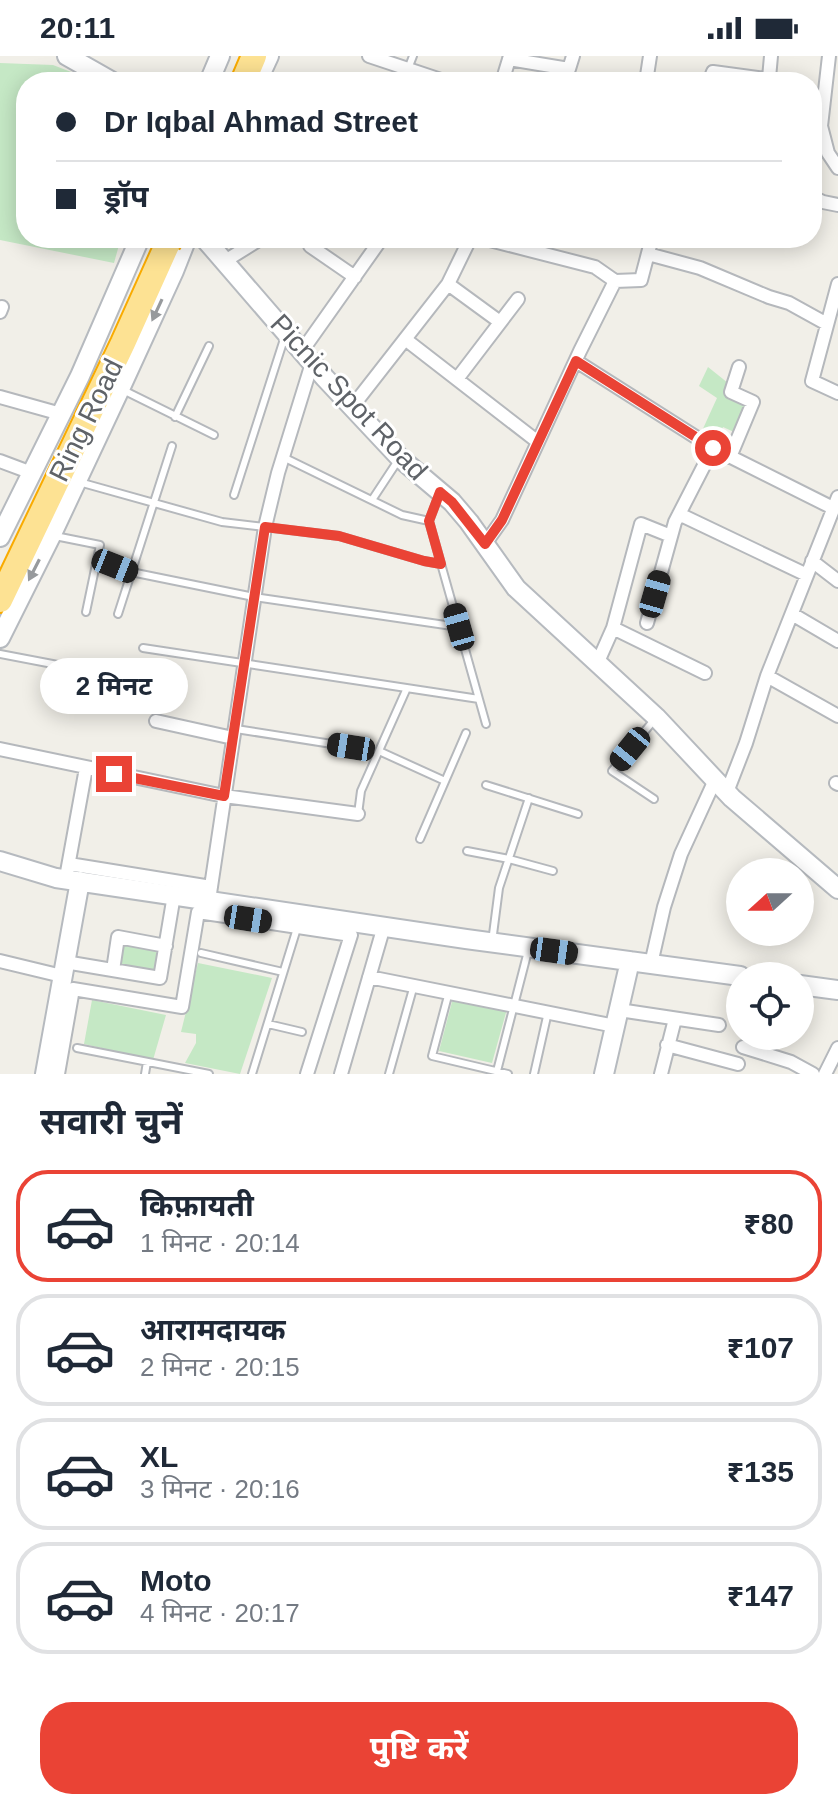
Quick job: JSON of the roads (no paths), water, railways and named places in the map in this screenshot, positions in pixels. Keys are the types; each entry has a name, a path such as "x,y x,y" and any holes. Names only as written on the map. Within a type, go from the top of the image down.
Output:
{"highway":[{"name":"Ring Road","path":"0,566 108,343 165,248"},
{"name":"Ring Road","path":"0,600 166,248"}],"street":[{"path":"67,56 96,72"},
{"path":"369,56 410,62 428,72"},
{"path":"510,57 569,69 573,56"},
{"path":"822,79 829,56"},
{"path":"822,140 838,168"},
{"path":"0,537 87,361 136,248"},
{"path":"0,638 174,271 171,248"},
{"name":"Picnic Spot Road","path":"213,248 352,407 400,458 452,502 516,588 656,717 721,786 770,832 838,889"},
{"path":"225,261 246,248"},
{"path":"313,248 355,277"},
{"path":"210,894 265,527 307,357 371,248"},
{"path":"352,407 448,284 466,248"},
{"path":"528,248 595,267 615,281 641,280 650,248"},
{"path":"648,254 700,268 789,303 827,324"},
{"path":"485,544 502,520 615,281"},
{"path":"448,284 500,322"},
{"path":"838,284 812,381 838,393"},
{"path":"457,379 518,299"},
{"path":"405,339 538,442"},
{"path":"576,361 713,448 836,502 767,676 746,743 681,854 664,907 651,964"},
{"path":"730,457 753,402 731,392 739,367"},
{"path":"0,397 61,414"},
{"path":"647,623 679,514 713,448"},
{"path":"0,461 32,473"},
{"path":"679,514 807,575"},
{"path":"597,664 613,628 641,524 671,536"},
{"path":"812,561 838,581"},
{"path":"792,614 838,641"},
{"path":"613,628 705,673"},
{"path":"767,676 838,716"},
{"path":"156,721 234,733"},
{"path":"0,749 224,796 358,814"},
{"path":"45,1074 64,969 71,875 86,768"},
{"path":"0,861 174,895 210,894"},
{"path":"71,875 210,894 351,935 307,1074"},
{"path":"0,961 64,969 113,970 160,978 174,895"},
{"path":"58,1074 73,989 182,1007 198,912 384,926 726,974"},
{"path":"342,1074 384,926"},
{"path":"113,970 118,937 166,946"},
{"path":"604,1074 630,961"},
{"path":"369,977 548,1012 675,1019 719,1025"},
{"path":"814,987 838,990"},
{"path":"661,1074 675,1019"},
{"path":"667,1045 738,1069"},
{"path":"825,1074 838,1048"},
{"path":"765,1050 813,1074"}],"lane":[{"path":"234,495 286,332"},
{"path":"175,417 209,346"},
{"path":"120,389 214,435"},
{"path":"118,614 172,446"},
{"path":"283,457 402,515 429,521"},
{"path":"372,500 400,458"},
{"path":"75,481 222,522 339,536 441,564"},
{"path":"440,492 429,521 486,724"},
{"path":"51,536 100,545 86,612"},
{"path":"98,559 131,572 254,597 459,627"},
{"path":"143,648 479,699"},
{"path":"0,654 84,670"},
{"path":"358,814 361,791 407,688"},
{"path":"654,799 612,771 656,717"},
{"path":"234,733 351,747"},
{"path":"420,839 466,733"},
{"path":"379,751 445,781"},
{"path":"486,785 578,814"},
{"path":"492,942 499,888 529,798"},
{"path":"467,851 553,871"},
{"path":"252,1074 300,920"},
{"path":"497,1071 529,947"},
{"path":"201,953 283,972"},
{"path":"389,1074 414,985"},
{"path":"449,992 432,1056 508,1074"},
{"path":"534,1074 548,1012"},
{"path":"268,1024 302,1032"},
{"path":"77,1048 209,1074"},
{"path":"145,1074 147,1062"}]}
